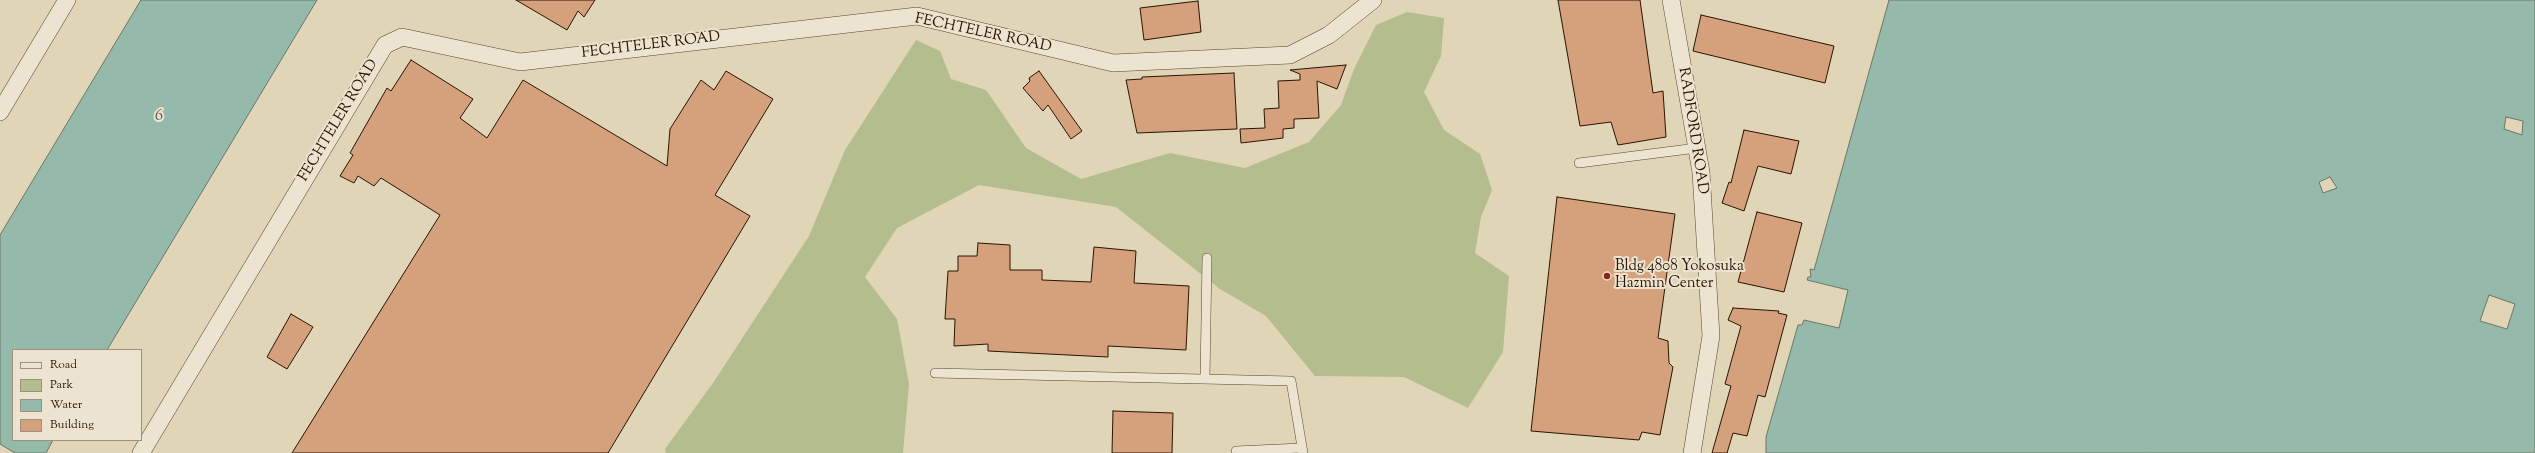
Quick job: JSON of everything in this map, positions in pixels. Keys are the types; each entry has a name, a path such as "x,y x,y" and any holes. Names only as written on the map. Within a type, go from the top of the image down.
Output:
{"street":[{"path":"0,112 66,0"},
{"name":"FECHTELER ROAD","path":"141,453 385,45 402,37 520,62 917,16 1113,63 1290,55 1329,35 1373,0"},
{"name":"RADFORD ROAD","path":"1671,0 1701,172 1711,336 1692,453"}],"lane":[{"path":"1579,163 1697,148"},
{"path":"1205,379 1207,258"},
{"path":"935,373 1291,381 1302,450 1236,451"}],"green space":[{"path":"1407,12 1444,18 1441,56 1424,92 1444,130 1480,154 1492,190 1481,217 1475,253 1509,276 1503,352 1468,408 1404,377 1315,376 1266,316 1220,289 1116,207 979,185 897,228 865,277 897,319 909,384 903,453 666,453 665,449 713,383 809,236 845,150 916,40 940,51 951,79 986,90 1026,148 1081,179 1170,153 1245,168 1309,142 1341,105 1354,69 1376,25"}],"water":[{"name":"6","path":"141,0 317,0 108,349 12,349 12,441 52,441 46,453 15,453 0,444 0,235"},
{"path":"1889,0 2535,0 2535,453 1766,453 1766,437 1798,325 1802,325 1804,320 1839,328 1848,290 1807,280 1808,277 1811,277 1810,269 1814,270","holes":["2506,117 2523,121 2522,135 2504,129","2330,177 2337,188 2323,193 2319,182","2489,295 2515,304 2507,329 2480,321"]}],"building":[{"path":"516,0 595,0 584,17 578,11 567,30"},
{"path":"1558,0 1640,0 1653,93 1663,91 1666,137 1618,145 1611,122 1580,126"},
{"path":"1198,1 1201,32 1144,40 1140,8"},
{"path":"1701,15 1834,46 1825,83 1693,51"},
{"path":"411,60 473,99 460,118 487,138 523,80 667,166 670,129 701,80 714,90 726,71 773,99 715,195 750,216 608,453 292,453 440,215 381,178 374,186 358,176 354,183 340,176 353,155 350,153 387,88 391,91"},
{"path":"1346,65 1337,89 1317,81 1319,118 1294,119 1294,128 1283,129 1283,138 1241,143 1240,129 1265,128 1264,109 1279,108 1278,81 1300,80 1300,74 1290,70"},
{"path":"1039,71 1082,131 1071,139 1048,105 1043,111 1023,88 1030,81 1029,78"},
{"path":"1234,73 1237,129 1137,133 1126,80 1142,79 1142,77"},
{"path":"1744,130 1799,141 1791,174 1758,166 1744,211 1722,203 1729,182 1731,183"},
{"name":"Bldg 4808 Yokosuka Hazmin Center","path":"1557,197 1675,214 1658,338 1668,341 1669,363 1673,367 1660,435 1642,432 1639,440 1531,431"},
{"path":"1757,212 1802,223 1784,292 1738,282"},
{"path":"978,243 1010,245 1010,270 1042,270 1042,280 1091,282 1094,247 1136,251 1134,283 1189,286 1186,350 1108,346 1108,357 988,351 988,344 954,346 955,319 945,319 948,271 958,271 958,256 977,256"},
{"path":"1733,308 1779,311 1778,313 1787,315 1765,397 1758,395 1747,436 1733,433 1727,453 1712,453 1731,386 1725,384 1741,326 1728,320"},
{"path":"291,314 313,327 287,369 267,357"},
{"path":"1113,411 1173,413 1172,453 1112,453"}],"place":[{"name":"Bldg 4808 Yokosuka Hazmin Center","path":"1607,276"}]}
